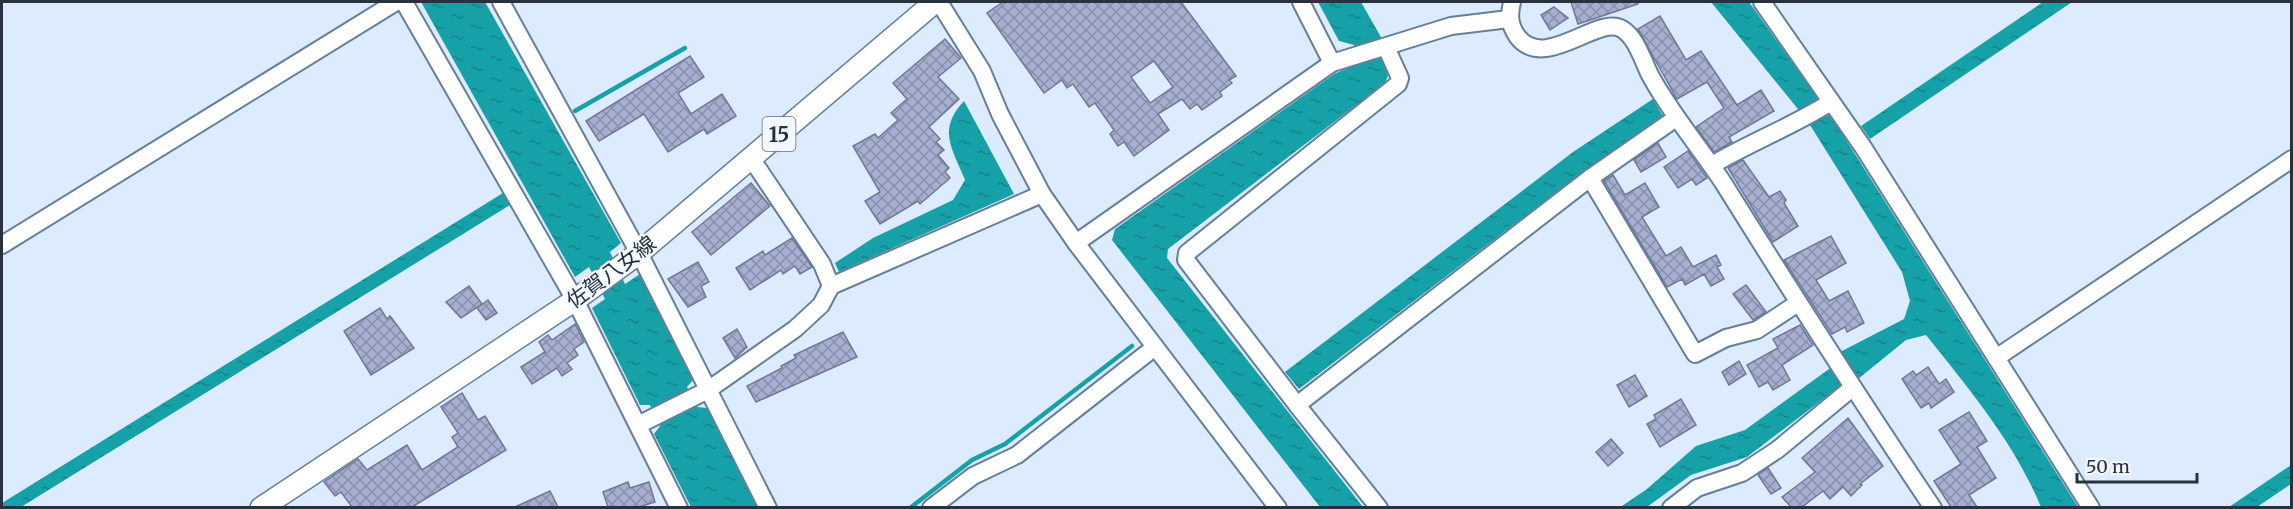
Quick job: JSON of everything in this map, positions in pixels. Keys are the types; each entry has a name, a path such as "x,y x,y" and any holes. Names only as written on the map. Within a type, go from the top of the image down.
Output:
{"main road":[{"name":"佐賀八女線","path":"261,507 575,300 639,253 937,2"}],"street":[{"path":"2,245 396,2"},
{"path":"404,2 575,300 680,507"},
{"path":"501,2 639,253 768,507"},
{"path":"937,2 982,70 1000,114 1042,194 1076,243 1278,507"},
{"path":"1300,2 1332,63"},
{"path":"1512,2 1509,20 1523,42 1537,49 1556,46 1609,26 1621,27 1630,36 1676,118 1712,165 1850,386 1933,507"},
{"path":"1762,2 1821,108 1996,358 2091,507"},
{"path":"1076,243 1332,63 1451,26 1509,20"},
{"path":"1379,507 1297,405 1186,260 1187,253 1398,84 1400,78 1386,47"},
{"path":"1712,165 1821,108"},
{"path":"1297,405 1590,178 1676,118"},
{"path":"751,158 822,264 831,286"},
{"path":"1996,358 2292,159"},
{"path":"1590,178 1695,354 1726,338 1757,330 1798,303"},
{"path":"638,425 708,390 795,329 821,305 831,286 1042,194"},
{"path":"931,507 973,476 1017,455 1155,347"},
{"path":"1671,507 1697,488 1751,468 1777,450 1850,386"}],"water":[{"path":"421,2 485,2 621,243 610,252 625,284 640,274 693,380 687,387 697,407 707,408 757,507 691,507 654,434 660,426 650,405 640,405 592,308 605,299 589,267 575,277"},
{"path":"1318,2 1361,2 1382,39 1363,44 1367,61 1382,58 1388,76 1385,83 1168,249 1167,258 1363,507 1320,507 1112,240 1115,229 1334,74 1359,63 1354,45 1339,41"},
{"path":"1711,2 1749,2 1817,97 1816,105 1823,115 1831,116 2078,507 2041,507 2018,460 1990,417 1926,335 1906,340 1858,379 1852,377 1747,457 1691,475 1647,507 1619,508 1647,489 1696,446 1745,430 1840,361 1842,351 1904,319 1910,301 1902,272 1810,125 1818,118 1802,114"},
{"path":"2043,2 2072,2 1870,139 1861,126"},
{"path":"1653,99 1663,116 1585,170 1299,389 1285,372 1573,152"},
{"path":"964,101 1014,194 839,272 835,263 873,238 953,200 965,180 952,149 949,130 956,111"},
{"path":"503,193 510,205 21,507 2,507 2,503"},
{"path":"2291,465 2291,484 2257,507 2229,507"}],"building":[{"path":"1003,2 1181,2 1236,76 1229,80 1232,83 1220,92 1222,96 1202,110 1197,104 1190,109 1182,99 1158,114 1169,130 1134,156 1124,142 1118,146 1110,134 1114,130 1095,103 1089,107 1073,84 1067,88 1062,80 1044,93 987,13","holes":["1154,61 1173,87 1150,103 1131,77"]},
{"path":"1571,2 1638,2 1638,4 1578,24"},
{"path":"1554,7 1568,18 1550,30 1541,15"},
{"path":"1660,16 1686,60 1701,51 1737,105 1761,90 1774,111 1729,137 1732,142 1714,152 1696,127 1724,108 1707,82 1677,99 1638,29"},
{"path":"945,39 961,58 938,77 959,99 929,127 940,139 936,142 944,150 938,155 949,168 945,172 950,178 920,204 918,201 880,224 865,201 880,192 853,146 875,134 878,138 898,120 891,113 907,99 893,83"},
{"path":"690,56 704,77 678,93 691,114 722,94 736,116 707,134 704,129 668,152 644,114 599,141 586,121"},
{"path":"1658,143 1666,157 1641,172 1634,160"},
{"path":"1688,151 1707,178 1696,185 1692,179 1678,188 1664,167"},
{"path":"1743,160 1769,197 1780,191 1786,200 1784,203 1798,226 1773,242 1728,168"},
{"path":"1613,175 1625,195 1645,183 1659,207 1642,217 1666,256 1681,247 1693,267 1716,255 1721,265 1717,267 1724,279 1711,286 1704,274 1685,285 1682,279 1667,287 1604,181"},
{"path":"751,183 770,206 711,255 692,232"},
{"path":"1831,236 1846,263 1816,280 1829,301 1848,291 1864,323 1847,332 1845,327 1832,334 1784,260"},
{"path":"792,238 812,267 800,274 795,266 783,274 781,270 750,290 736,268 763,251 765,255"},
{"path":"698,262 709,282 701,286 706,297 688,307 668,279"},
{"path":"1746,285 1766,312 1753,320 1733,294"},
{"path":"469,286 482,304 461,318 446,302"},
{"path":"488,300 497,313 486,320 477,308"},
{"path":"380,308 387,319 390,316 414,348 371,375 344,331"},
{"path":"575,324 584,342 574,349 578,355 567,363 572,369 562,376 557,368 532,384 521,367 545,352 539,342 548,335 552,340"},
{"path":"1800,325 1813,345 1782,365 1790,380 1773,390 1768,382 1759,387 1747,365 1778,348 1773,339"},
{"path":"737,329 747,347 735,358 723,338"},
{"path":"843,332 857,357 756,402 747,386 782,368 781,366 796,358 794,355"},
{"path":"1739,361 1746,374 1729,385 1722,372"},
{"path":"1928,367 1939,384 1946,379 1954,392 1931,408 1929,403 1921,408 1902,379 1913,371 1916,375"},
{"path":"1635,375 1647,396 1629,407 1617,385"},
{"path":"462,393 478,420 485,416 506,450 412,507 352,507 341,492 335,496 324,482 358,459 367,470 407,445 422,470 458,447 452,437 458,433 441,407"},
{"path":"1681,399 1696,425 1660,447 1647,424 1656,419 1654,415"},
{"path":"1969,412 1987,441 1977,447 1996,478 1969,495 1977,507 1951,507 1934,481 1961,464 1939,430"},
{"path":"1848,418 1883,466 1860,484 1862,485 1851,496 1843,487 1830,499 1823,491 1802,507 1791,507 1782,497 1815,472 1802,458"},
{"path":"1611,439 1623,453 1608,466 1596,452"},
{"path":"1768,468 1781,488 1771,494 1758,475"},
{"path":"628,482 630,488 649,482 655,502 639,507 608,507 603,492"},
{"path":"550,491 558,507 515,507"}],"waterway":[{"path":"575,111 685,48"},
{"path":"910,508 972,460 1005,444 1132,346"}]}
